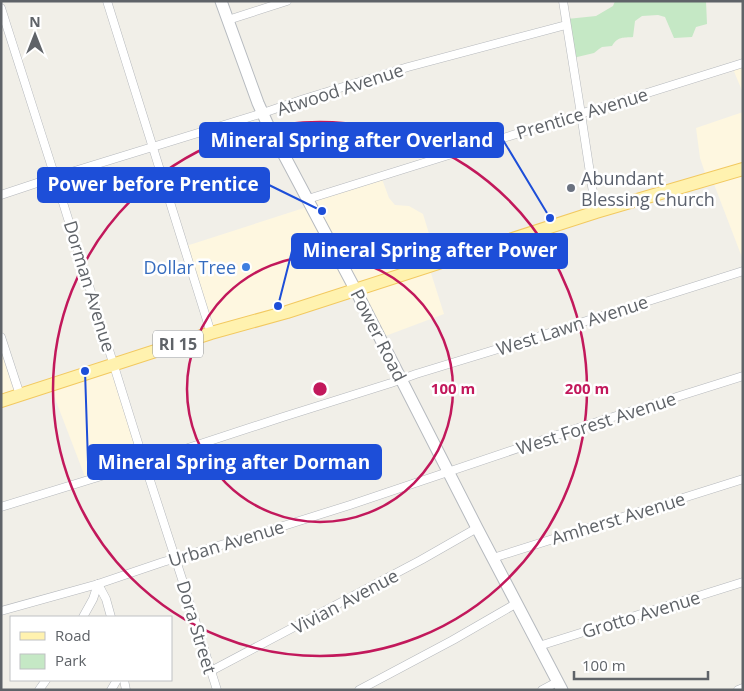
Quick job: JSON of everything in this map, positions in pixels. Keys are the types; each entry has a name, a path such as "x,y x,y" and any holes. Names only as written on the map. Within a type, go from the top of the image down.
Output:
{"main road":[{"name":"Power Road","path":"221,1 267,123 355,289 559,686"},
{"name":"RI 15","path":"1,401 211,333 287,312 596,212 743,169"}],"street":[{"path":"106,1 211,333"},
{"path":"228,20 288,1"},
{"path":"563,1 596,212"},
{"name":"Dorman Avenue","path":"1,8 114,364"},
{"name":"Atwood Avenue","path":"1,195 408,67 566,25"},
{"name":"Prentice Avenue","path":"308,200 743,64"},
{"name":"West Lawn Avenue","path":"1,508 743,271"},
{"path":"1,337 20,395"},
{"name":"Dora Street","path":"114,364 217,690"},
{"name":"West Forest Avenue","path":"449,471 743,376"},
{"name":"Urban Avenue","path":"1,612 265,532 449,471"},
{"name":"Amherst Avenue","path":"493,558 743,479"},
{"name":"Vivian Avenue","path":"211,671 413,565 477,528"},
{"name":"Grotto Avenue","path":"539,646 743,582"},
{"path":"84,616 98,584"},
{"path":"98,584 106,599 111,616"},
{"path":"359,690 517,603"},
{"path":"542,690 559,686"},
{"path":"738,690 743,688"}],"shaded area":[{"path":"743,64 743,93 733,69"},
{"path":"743,112 743,260 712,179 707,179 700,158 696,128"},
{"path":"382,179 389,198 395,205 409,206 423,214 438,263 430,270 444,314 380,338 356,293 213,335 183,247 310,206 309,202"},
{"path":"1,345 20,396 1,403"},
{"path":"114,367 146,465 87,482 51,388"}],"green space":[{"path":"615,1 706,1 707,24 696,27 692,37 674,38 665,17 658,15 642,16 635,21 633,37 621,38 612,46 602,47 594,53 573,58 567,19 596,16 613,6"}],"place":[{"name":"Abundant Blessing Church","path":"571,188"},
{"name":"Power before Prentice","path":"322,211"},
{"name":"Mineral Spring after Overland","path":"550,218"},
{"name":"Dollar Tree","path":"246,267"},
{"name":"Mineral Spring after Power","path":"278,306"},
{"name":"Mineral Spring after Dorman","path":"85,371"}]}
